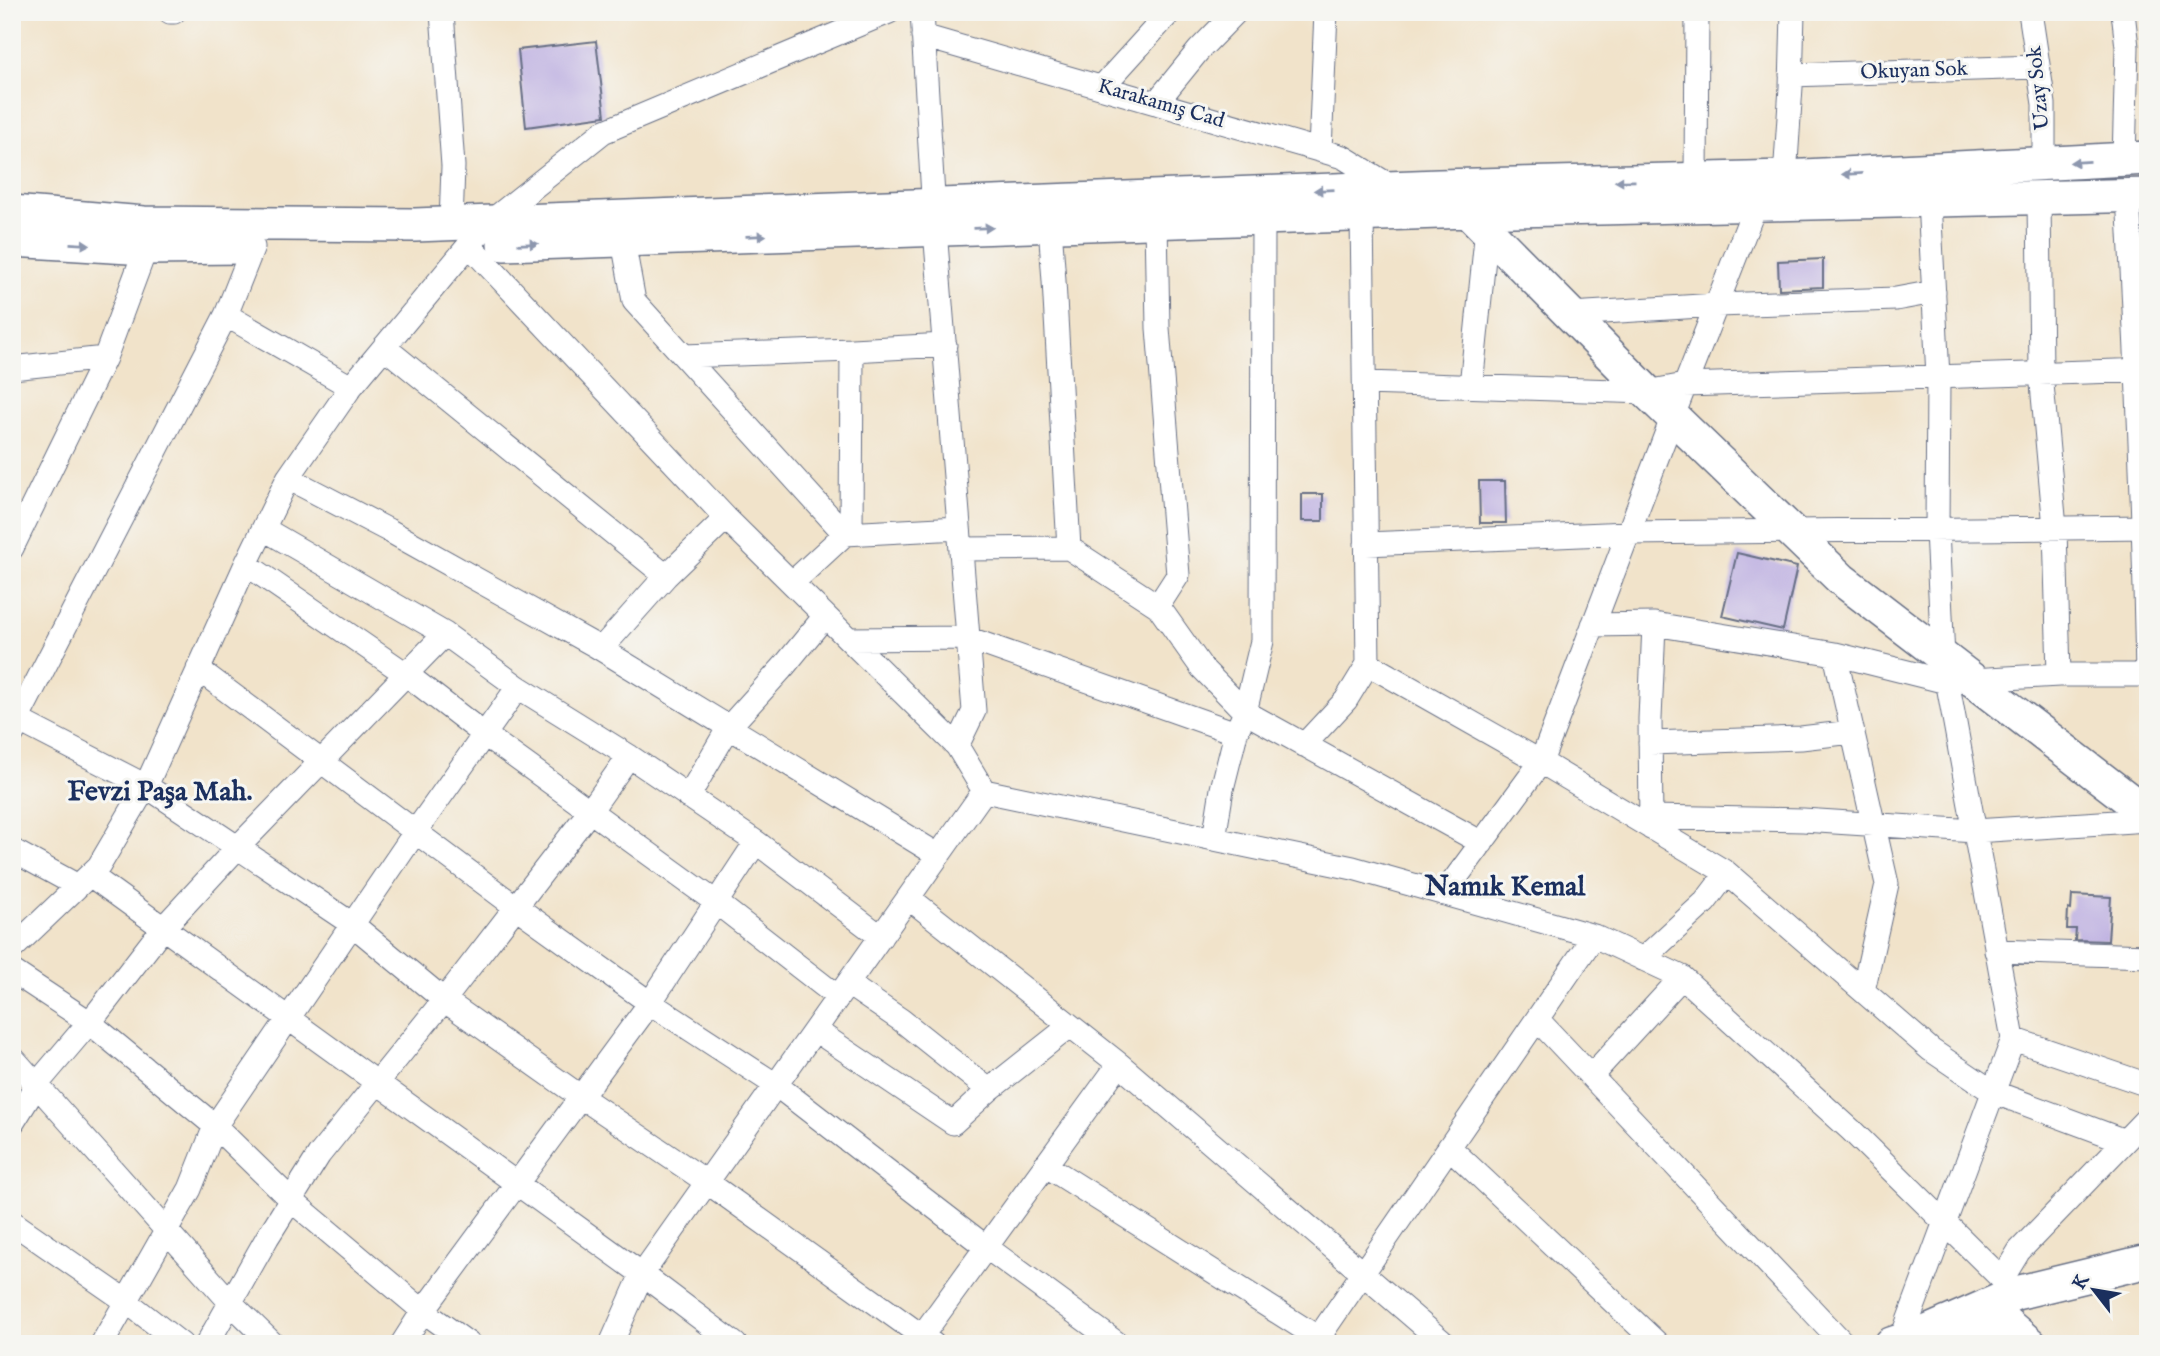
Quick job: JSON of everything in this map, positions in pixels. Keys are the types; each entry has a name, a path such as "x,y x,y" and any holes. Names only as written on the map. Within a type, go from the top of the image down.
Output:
{"main road":[{"path":"12,240 146,248 253,247 470,230 623,241 1392,187 1785,177 2136,159"},
{"path":"1439,186 1478,220 1647,392 1841,579 1954,674 2128,799 2148,810"},
{"path":"12,212 144,223 470,230 935,217 1049,226 1362,215 1478,220 1756,204 2138,195"},
{"path":"1896,1342 1947,1323 2002,1293 2148,1261"},
{"path":"2002,1293 2030,1344"},
{"path":"1947,1323 1990,1344"}],"street":[{"path":"442,12 453,166 470,230 726,518 957,746 984,791 1353,868 1594,936 1682,977 1852,1132 1944,1222 2002,1293 2019,1251 2148,1117"},
{"path":"12,949 99,866 146,786 246,564 288,478 351,387 384,347 470,230 603,132 888,12"},
{"path":"922,12 935,217 974,711 957,746"},
{"path":"1102,87 1170,12"},
{"path":"1156,103 1199,50 1236,12"},
{"path":"1320,150 1326,12"},
{"path":"1696,179 1697,12"},
{"path":"1785,177 1793,12"},
{"name":"Uzay Sok","path":"2030,12 2044,104 2044,164"},
{"path":"2123,12 2136,159"},
{"name":"Karakamış Cad","path":"923,36 1343,157 1392,187"},
{"name":"Okuyan Sok","path":"1791,75 2037,67"},
{"path":"1593,625 1654,624 1954,674 2147,675 2138,195"},
{"path":"2039,198 2041,373 2055,528 2059,675"},
{"path":"1896,1342 2013,1039 1975,831 1937,530 1938,377 1929,200"},
{"path":"1444,894 1541,762 1756,204"},
{"path":"1304,745 1346,700 1368,664 1362,215"},
{"path":"1214,839 1222,789 1262,641 1263,218"},
{"path":"1471,386 1478,220"},
{"path":"1156,222 1158,328 1178,575 1158,606"},
{"path":"1049,226 1055,281 1069,548"},
{"path":"623,241 634,301 848,533"},
{"path":"253,247 226,315 14,724 146,786 352,924 444,1000 581,1097 708,1182 924,1341 986,1247 1119,1064"},
{"path":"12,548 105,358 146,248"},
{"path":"1571,314 1717,305 1896,299 1934,292"},
{"path":"226,315 351,387"},
{"path":"684,356 945,345"},
{"path":"384,347 666,576"},
{"path":"848,533 852,350"},
{"path":"12,368 105,358"},
{"path":"1365,383 1647,392 1685,385 2143,370"},
{"path":"288,478 388,530 601,649 938,855"},
{"path":"601,649 666,576 726,518"},
{"path":"1366,544 1628,533 2146,527"},
{"path":"264,529 445,634 518,687 629,756 756,842 881,937"},
{"path":"792,583 848,533 960,538 1069,548 1158,606 1240,723"},
{"path":"246,564 406,674 717,903 843,990 901,1020 989,1090"},
{"path":"688,797 729,727 825,616"},
{"path":"1651,822 1650,743 1654,624"},
{"path":"12,1124 37,1084 163,928 445,634"},
{"path":"849,639 967,638 1240,723 1304,745 1482,843"},
{"path":"1835,654 1887,884 1863,991"},
{"path":"1368,664 1651,822 1727,873 1931,1050 1993,1092 2124,1141"},
{"path":"198,669 516,907 650,1003 776,1085 986,1247 1118,1344"},
{"path":"102,1344 190,1189 215,1126 416,831 518,687"},
{"path":"1650,743 1801,738 1852,732"},
{"path":"207,1344 319,1155 444,1000 590,811 629,756"},
{"path":"611,1344 642,1274 984,791"},
{"path":"1651,822 1804,820 1975,831 2148,820"},
{"path":"402,1344 650,1003 756,842"},
{"path":"12,850 84,881 163,928 642,1274 734,1344"},
{"path":"1643,959 1705,902 1727,873"},
{"path":"909,898 1119,1064 1446,1344"},
{"path":"1045,1165 1324,1341 1363,1272 1594,936"},
{"path":"1996,951 2148,956"},
{"path":"12,971 89,1022 215,1126 291,1200 424,1311 469,1344"},
{"path":"1591,1076 1682,977"},
{"path":"1537,1019 1844,1344"},
{"path":"815,1030 953,1123 989,1090 1070,1026"},
{"path":"2013,1039 2148,1085"},
{"path":"12,1057 231,1303 273,1344"},
{"path":"1449,1147 1658,1344"},
{"path":"12,1222 126,1301 181,1344"}],"building":[{"path":"596,41 605,116 526,127 518,50"},
{"path":"1823,259 1823,287 1779,289 1778,261"},
{"path":"1479,481 1505,481 1506,523 1480,523"},
{"path":"1302,494 1323,494 1323,521 1302,521"},
{"path":"1737,553 1797,567 1783,630 1722,616"},
{"path":"2072,895 2111,897 2108,941 2075,940 2076,929 2067,929"}],"district":[{"name":"Fevzi Paşa Mah.","path":"160,792"},
{"name":"Namık Kemal","path":"1505,887"}]}
